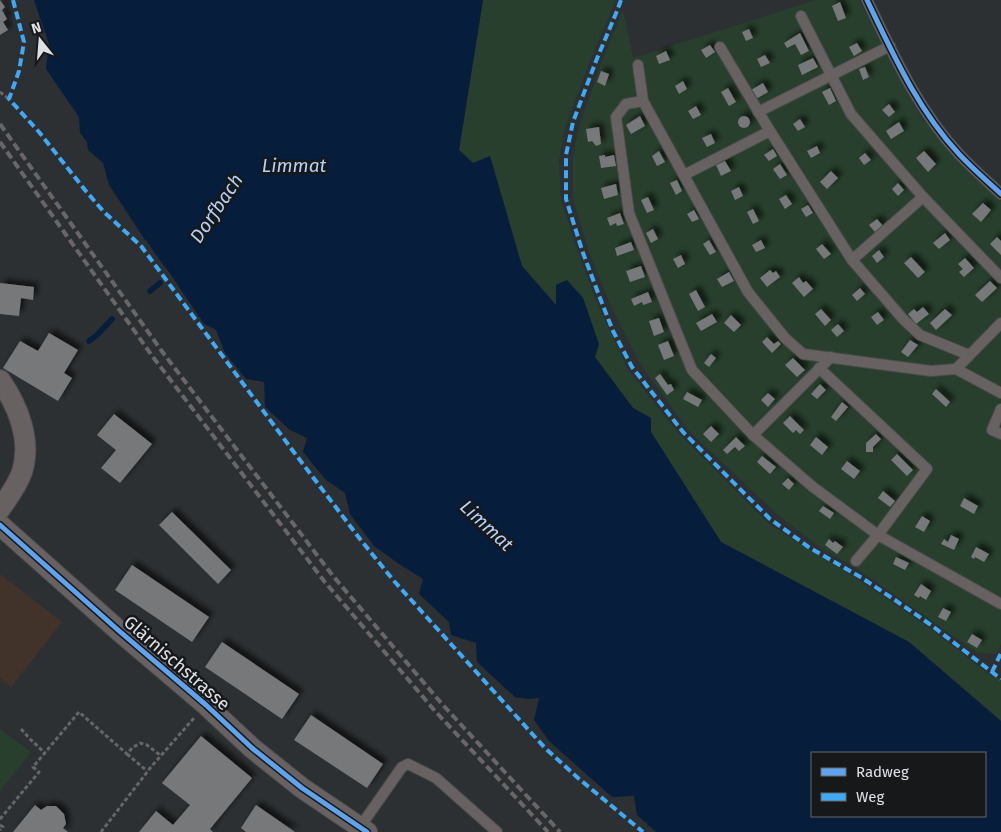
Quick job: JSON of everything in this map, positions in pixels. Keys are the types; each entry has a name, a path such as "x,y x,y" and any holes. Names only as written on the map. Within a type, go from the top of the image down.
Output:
{"street":[{"path":"0,380 10,394 21,421 26,453 22,473 13,492 0,509"},
{"name":"Glärnischstrasse","path":"0,525 206,705 252,748 302,788 361,830"}],"lane":[{"path":"867,0 914,93 941,133 966,161 1001,194"},
{"path":"801,16 851,114 923,197 1001,278"},
{"path":"758,112 890,46"},
{"path":"720,47 758,112 852,260 903,319 920,335 969,355"},
{"path":"638,65 642,101 748,292 785,338 803,354 931,371 956,369 1001,393"},
{"path":"642,101 626,104 616,117 629,213 692,370 753,435 813,487 878,535 1001,604"},
{"path":"684,175 770,131"},
{"path":"852,260 923,197"},
{"path":"956,369 1001,323"},
{"path":"753,435 830,357"},
{"path":"820,368 927,469 878,535 856,561"},
{"path":"1001,409 992,430 1001,434"},
{"path":"361,830 402,767 408,764 436,778 497,832"}],"path":[{"path":"0,92 9,99"},
{"path":"101,832 160,755 206,705"},
{"path":"0,819 39,772 33,767 79,712 147,772"},
{"path":"21,729 45,753"},
{"path":"126,754 140,743 147,745 160,755"},
{"path":"0,824 3,827 0,830"}],"shaded area":[{"path":"0,574 62,622 11,687 0,678"}],"green space":[{"path":"483,0 616,0 590,61 565,128 559,160 561,200 579,255 595,298 628,370 680,435 769,524 859,580 934,631 991,676 1001,680 1001,721 909,642 721,542 651,432 651,418 633,408 556,305 522,266 490,156 473,163 459,150"},
{"path":"816,0 859,0 920,116 955,156 1001,201 1001,644 996,654 976,652 859,570 818,546 777,514 687,429 639,362 609,302 589,252 573,200 573,157 580,123 623,10 633,58"},
{"path":"0,729 31,752 0,791"}],"water":[{"name":"Limmat","path":"34,0 483,0 459,150 473,163 490,156 522,266 556,305 556,285 567,280 583,298 599,344 595,357 633,408 651,418 651,432 721,542 909,642 1001,721 1001,832 656,832 637,815 634,796 612,797 549,741 534,720 539,698 515,697 477,662 476,643 451,635 449,622 419,594 423,579 374,546 350,514 345,493 326,480 303,452 307,438 290,430 265,407 264,382 246,379 225,353 216,330 204,324 145,240 109,185 103,163 88,150 87,142 80,133 79,117 46,69 49,44"}],"building":[{"path":"0,0 5,7 2,10 7,19 3,22 8,30 0,35"},
{"path":"840,2 846,18 838,21 832,6"},
{"path":"749,29 753,38 746,41 742,32"},
{"path":"800,33 809,51 801,55 795,44 787,48 784,43"},
{"path":"857,43 862,51 854,56 849,47"},
{"path":"710,45 715,52 706,58 701,50"},
{"path":"666,51 670,60 659,64 656,56"},
{"path":"765,55 770,63 761,67 757,59"},
{"path":"813,58 818,67 802,75 798,65"},
{"path":"865,67 869,77 863,80 859,69"},
{"path":"601,71 609,74 605,86 597,82"},
{"path":"683,81 687,89 679,94 675,86"},
{"path":"763,83 768,92 756,99 751,90"},
{"path":"728,88 736,102 729,106 721,92"},
{"path":"830,88 836,101 829,105 822,92"},
{"path":"889,104 895,112 889,117 882,110"},
{"path":"696,106 701,115 693,119 688,111"},
{"path":"640,116 645,126 631,134 626,125"},
{"path":"744,116 750,122 744,128 738,122"},
{"path":"800,119 805,127 798,131 793,124"},
{"path":"899,122 904,131 891,139 886,131"},
{"path":"599,127 601,144 596,146 592,141 588,142 586,129"},
{"path":"711,134 715,143 707,147 702,138"},
{"path":"817,146 820,153 811,158 807,151"},
{"path":"773,149 777,156 769,161 764,155"},
{"path":"659,151 665,162 657,166 652,156"},
{"path":"924,151 936,164 928,172 916,158"},
{"path":"865,153 871,160 864,165 859,158"},
{"path":"605,155 605,157 614,155 616,166 601,168 599,156"},
{"path":"725,161 731,171 721,176 716,165"},
{"path":"780,164 787,175 780,179 773,169"},
{"path":"831,171 838,178 827,189 820,182"},
{"path":"677,180 682,191 676,195 670,183"},
{"path":"898,183 904,190 898,196 892,189"},
{"path":"616,184 618,195 604,199 601,188"},
{"path":"739,187 743,196 735,200 731,191"},
{"path":"786,195 792,204 785,209 779,199"},
{"path":"648,197 654,210 647,213 641,200"},
{"path":"983,203 991,210 981,222 972,214"},
{"path":"808,205 813,213 806,217 801,209"},
{"path":"753,209 759,221 753,224 747,212"},
{"path":"694,210 699,219 692,222 687,214"},
{"path":"620,213 624,224 617,226 616,223 610,226 607,218"},
{"path":"877,219 883,226 875,232 869,225"},
{"path":"653,229 658,239 651,243 646,233"},
{"path":"945,233 950,240 939,249 933,243"},
{"path":"997,237 1001,241 1001,255 990,244"},
{"path":"709,240 716,252 710,255 703,244"},
{"path":"761,240 765,248 756,252 752,245"},
{"path":"631,242 634,250 617,256 615,248"},
{"path":"822,244 831,254 824,259 816,249"},
{"path":"879,250 884,257 877,263 872,256"},
{"path":"681,255 685,264 678,268 673,259"},
{"path":"911,257 925,272 918,278 904,263"},
{"path":"965,258 974,268 964,277 959,272 963,269 958,264"},
{"path":"641,266 645,277 630,282 626,271"},
{"path":"770,270 773,273 776,271 780,277 767,287 760,278"},
{"path":"729,272 734,281 722,287 717,279"},
{"path":"799,277 803,283 806,281 813,289 804,297 792,283"},
{"path":"990,281 997,288 982,302 975,295"},
{"path":"0,283 34,287 33,300 21,298 19,316 0,314"},
{"path":"860,288 865,294 857,301 852,295"},
{"path":"696,290 705,307 698,311 689,294"},
{"path":"648,292 652,302 643,305 642,302 634,306 631,299"},
{"path":"923,307 929,314 916,324 908,314 914,309 917,312"},
{"path":"821,309 831,320 825,326 815,314"},
{"path":"945,309 952,315 936,330 930,323"},
{"path":"878,312 884,320 877,325 871,317"},
{"path":"712,314 717,322 701,331 696,323"},
{"path":"731,315 741,325 734,332 724,323"},
{"path":"659,318 664,332 654,336 649,321"},
{"path":"838,324 844,331 837,337 831,330"},
{"path":"49,333 78,350 64,373 72,378 58,401 3,368 20,341 38,351"},
{"path":"767,337 774,344 778,341 781,344 772,353 762,342"},
{"path":"910,340 918,345 908,357 901,352"},
{"path":"668,341 674,356 664,360 658,345"},
{"path":"711,354 716,358 709,367 704,363"},
{"path":"793,358 805,370 797,377 785,365"},
{"path":"660,374 668,385 671,384 674,390 667,395 655,378"},
{"path":"820,384 826,390 817,399 811,394"},
{"path":"936,389 950,402 946,407 932,394"},
{"path":"687,392 702,400 698,407 683,399"},
{"path":"768,393 775,399 768,407 761,400"},
{"path":"842,402 848,407 836,421 831,417"},
{"path":"114,414 152,444 120,483 101,468 116,450 97,435"},
{"path":"790,416 804,430 800,434 796,430 793,433 783,423"},
{"path":"711,426 719,434 711,442 703,434"},
{"path":"876,434 881,439 873,447 873,452 866,452 866,443"},
{"path":"736,437 745,446 739,451 735,447 727,454 723,450"},
{"path":"816,437 828,447 822,455 810,445"},
{"path":"897,454 913,470 907,476 891,460"},
{"path":"762,456 776,467 770,474 757,462"},
{"path":"847,461 860,471 854,479 841,469"},
{"path":"788,478 794,484 789,490 782,484"},
{"path":"883,491 895,501 890,507 878,498"},
{"path":"964,498 978,506 974,514 960,506"},
{"path":"823,506 834,513 830,519 819,511"},
{"path":"172,512 231,570 218,584 159,525"},
{"path":"922,516 930,521 924,532 915,527"},
{"path":"951,535 959,539 954,550 941,544 944,539 948,542"},
{"path":"829,539 843,547 837,554 825,545"},
{"path":"976,547 989,554 984,562 971,557"},
{"path":"896,557 909,563 905,570 893,564"},
{"path":"132,565 209,617 192,642 115,590"},
{"path":"921,584 931,591 926,600 914,595"},
{"path":"943,608 951,612 946,621 938,617"},
{"path":"972,634 982,640 977,648 967,642"},
{"path":"222,642 299,694 282,719 205,667"},
{"path":"311,715 383,764 367,788 294,740"},
{"path":"201,736 252,778 210,829 213,832 139,832 156,811 173,825 190,805 162,783"},
{"path":"35,805 41,810 47,806 56,806 64,814 66,824 63,828 68,832 13,832"},
{"path":"256,805 295,832 246,832 241,828"}],"waterway":[{"name":"Dorfbach","path":"150,291 160,283"},
{"name":"Dorfbach","path":"89,341 112,319"}],"railway":[{"path":"0,124 161,350 333,576 442,704 560,832"},
{"path":"0,142 153,357 324,581 435,711 548,832"}],"marked path":[{"path":"13,0 24,42 19,71 9,99 39,132 104,212 141,246 293,451 394,581 545,748 643,832"},
{"path":"621,0 573,122 566,155 566,199 600,298 613,331 632,367 683,432 770,519 810,548 862,578 895,600 1001,679"},
{"path":"992,672 1001,653"}],"cycle path":[{"path":"867,0 907,81 931,119 959,154 1001,194"},
{"path":"0,525 206,705 252,748 302,788 367,832"}]}
